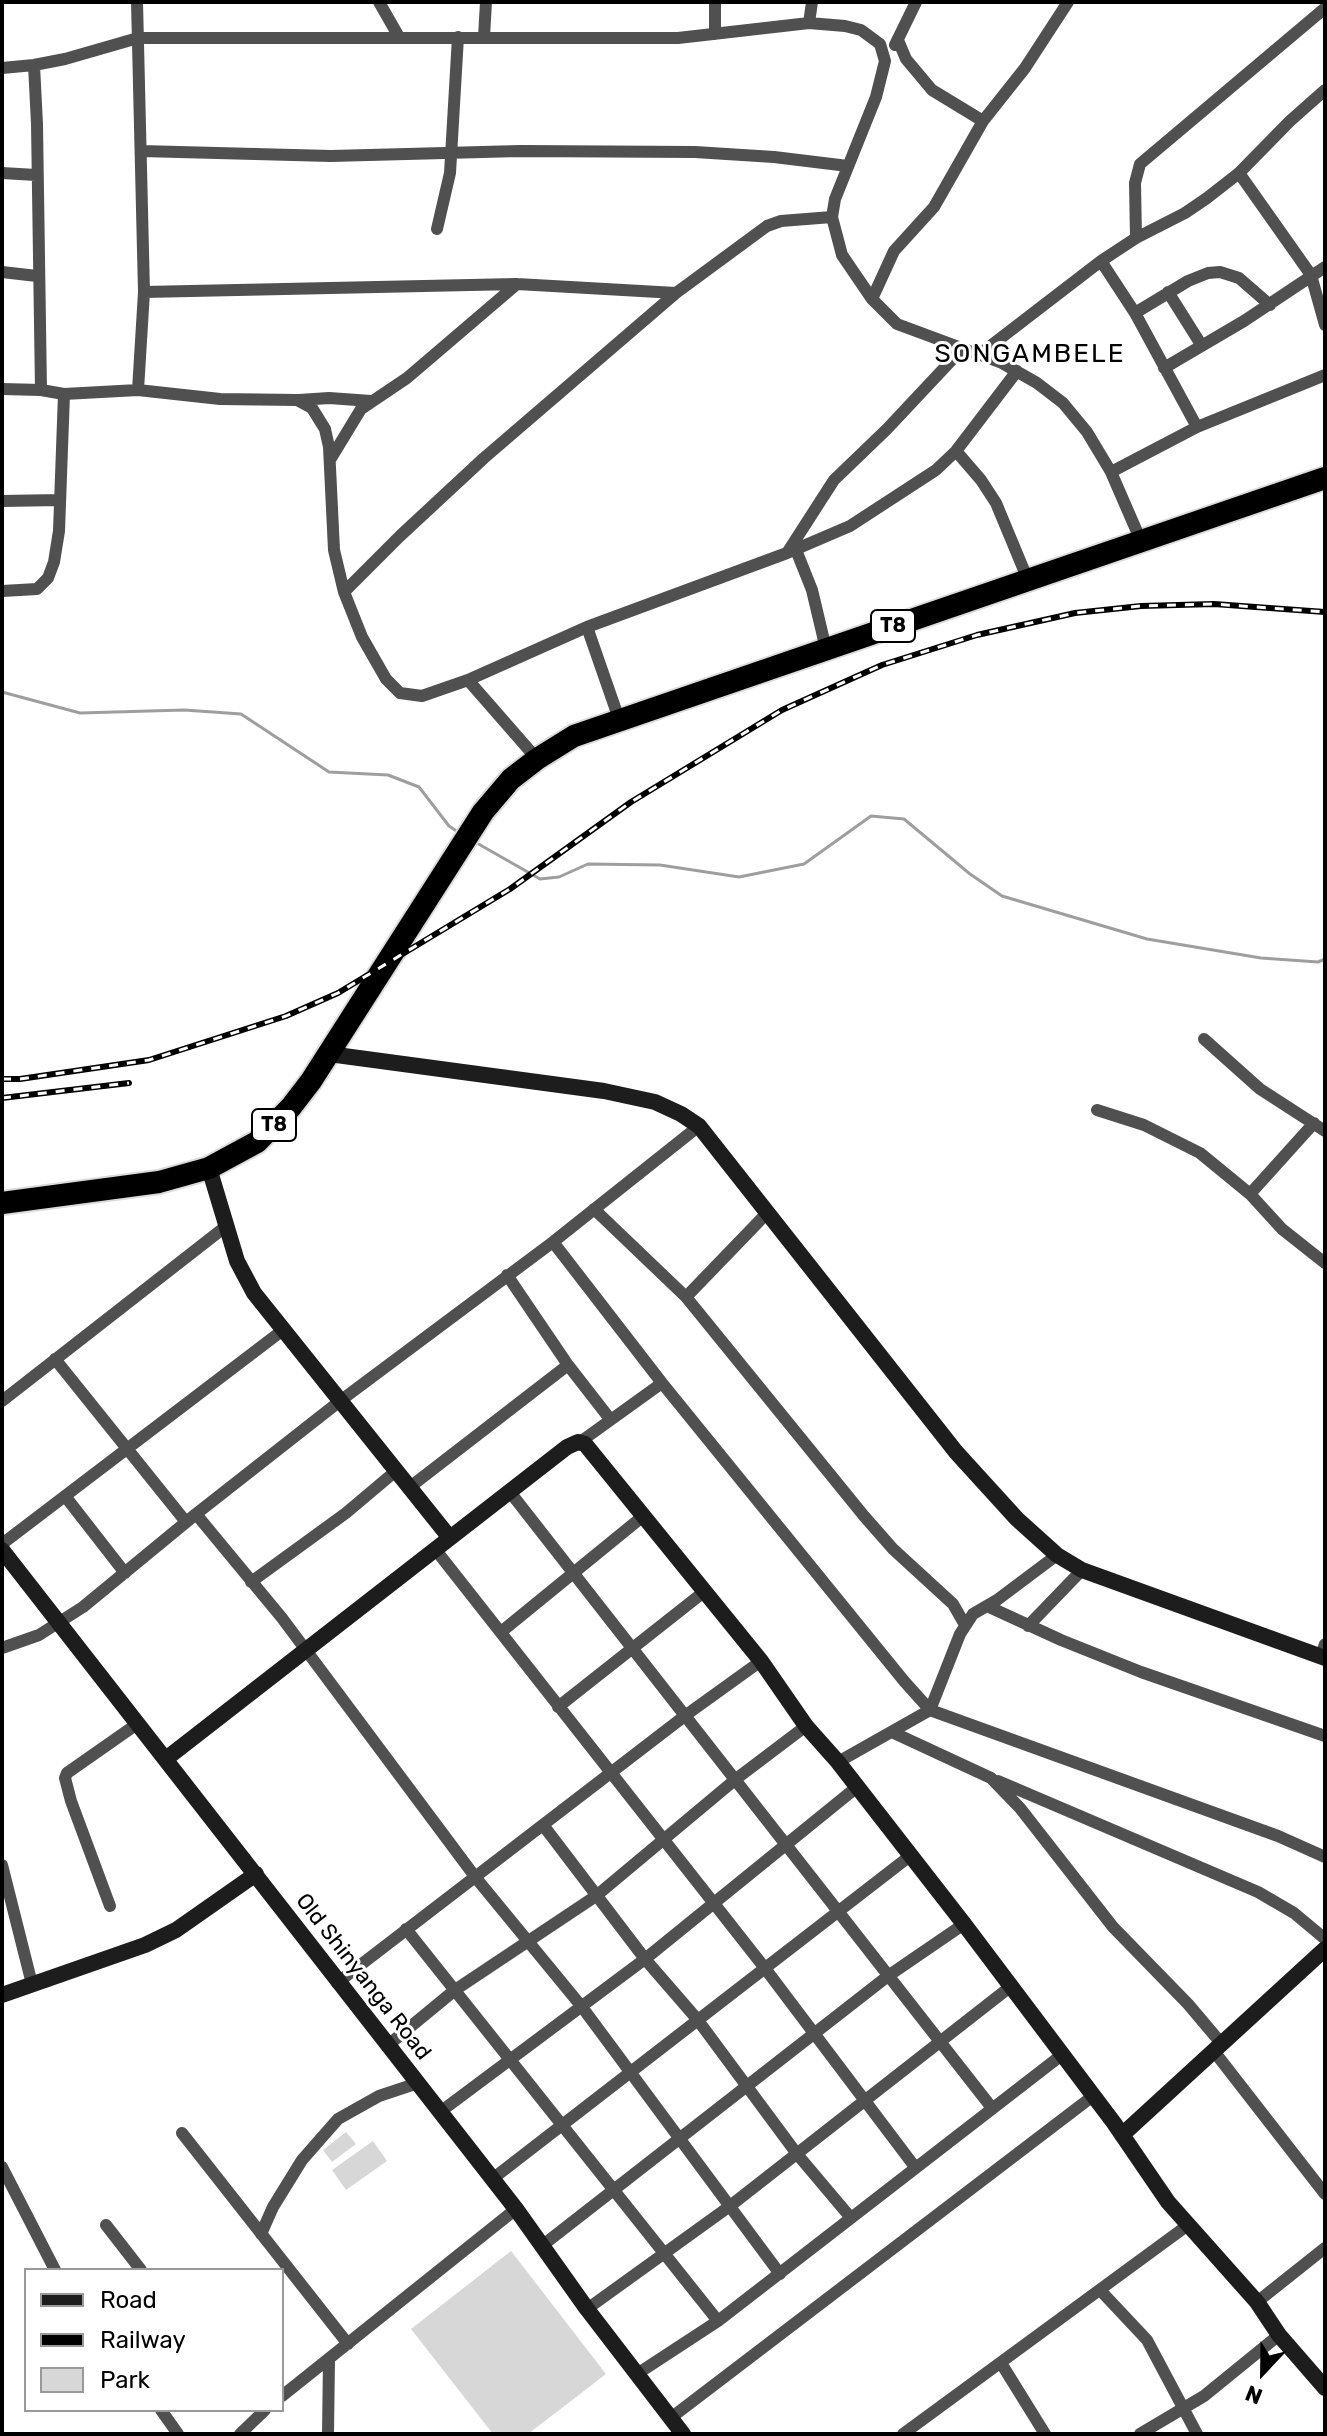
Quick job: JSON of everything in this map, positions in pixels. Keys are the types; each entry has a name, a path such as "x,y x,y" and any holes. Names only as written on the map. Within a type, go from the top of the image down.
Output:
{"highway":[{"name":"T8","path":"2,1203 159,1182 209,1168 257,1142 297,1099 329,1054 483,812 511,779 574,736 1325,478"}],"street":[{"path":"137,2 144,292 138,390"},
{"path":"379,2 399,37"},
{"path":"484,37 486,2"},
{"path":"715,2 715,34"},
{"path":"809,23 812,2"},
{"path":"916,2 885,61 876,97 835,199 832,217 842,255 872,299 886,315 907,330 980,354 1017,371 1052,393 1073,414 1111,472 1141,541"},
{"path":"872,299 891,256 934,207 983,121 1033,58 1068,2"},
{"path":"1136,238 1135,183 1140,164 1325,8"},
{"path":"2,68 34,65 138,38 610,39 715,34 809,23 861,30 880,44 885,61"},
{"path":"437,229 446,196 452,152 458,37"},
{"path":"898,40 906,59 932,90 983,121"},
{"path":"34,65 41,390"},
{"path":"980,354 1101,261 1136,238 1185,213 1239,173 1325,90"},
{"path":"141,151 331,156 452,152 695,152 848,166"},
{"path":"2,173 36,175"},
{"path":"1239,173 1311,275 1325,325"},
{"path":"344,592 484,458 676,293 767,226 781,221 832,217"},
{"path":"1101,261 1135,313 1197,427"},
{"path":"1164,368 1270,305 1325,267"},
{"path":"2,272 37,276"},
{"path":"1135,313 1168,292 1208,273 1220,272 1239,278 1270,305"},
{"path":"144,292 517,284 676,293"},
{"path":"330,460 354,418 371,401 407,378 517,284"},
{"path":"1168,292 1202,346"},
{"path":"791,551 834,480 963,348"},
{"path":"297,400 312,408 325,429 330,460 334,550 344,592 362,637 386,679 400,693 422,696 468,680 587,627 850,526 936,470 956,451 1017,371"},
{"path":"1111,472 1197,427 1325,375"},
{"path":"2,389 64,394 138,390 220,399 329,398 371,401"},
{"path":"2,591 37,589 48,578 54,562 59,531 64,394"},
{"path":"956,451 996,503 1028,580"},
{"path":"2,501 60,500"},
{"path":"791,551 812,590 826,649"},
{"path":"587,627 619,719"},
{"path":"468,680 537,759"},
{"path":"1204,1039 1260,1089 1320,1127 1250,1194"},
{"path":"329,1054 604,1091 655,1102 699,1126 956,1452 1017,1519 1057,1555 1082,1570 1324,1652"},
{"path":"1097,1110 1170,1136 1200,1153 1250,1194 1282,1229 1325,1263"},
{"path":"2,1648 39,1635 58,1624 340,1401 553,1242 699,1126"},
{"path":"209,1168 237,1261 254,1293 450,1538"},
{"path":"594,1209 686,1297 864,1516 893,1549 953,1604 965,1625"},
{"path":"686,1297 768,1212"},
{"path":"2,1401 225,1227"},
{"path":"553,1242 662,1383 930,1710 1278,1836 1325,1857"},
{"path":"507,1275 568,1365 610,1419"},
{"path":"2,1544 283,1330"},
{"path":"55,1359 127,1450 251,1582 308,1651 476,1878 582,2007 780,2274"},
{"path":"410,1487 568,1365"},
{"path":"167,1758 567,1447 580,1442 662,1383"},
{"path":"580,1442 589,1447 642,1517 761,1661 806,1726 838,1762 1063,2054 1148,2175 1257,2302 1279,2335 1324,2384"},
{"path":"251,1582 346,1513 397,1470"},
{"path":"510,1492 992,2108"},
{"path":"65,1496 125,1573"},
{"path":"501,1632 642,1517"},
{"path":"435,1549 764,1967 915,2167"},
{"name":"Old Shinyanga Road","path":"2,1550 516,2209 587,2309 683,2434"},
{"path":"838,1762 930,1710 965,1625 973,1614 1057,1555"},
{"path":"1028,1626 1082,1570"},
{"path":"558,1707 705,1591"},
{"path":"987,1606 1141,1672 1325,1736"},
{"path":"337,1983 761,1661"},
{"path":"110,1906 65,1778 67,1773 137,1724"},
{"path":"387,2046 455,1990 596,1896 736,1779 806,1726"},
{"path":"894,1733 1278,1902 1325,1939"},
{"path":"991,1778 1020,1808 1113,1927 1188,2004 1325,2194"},
{"path":"440,2112 645,1959 857,1787"},
{"path":"543,1825 645,1959 697,2019 797,2154 851,2218"},
{"path":"491,2180 910,1856"},
{"path":"2,1865 32,1984"},
{"path":"2,1995 111,1958 176,1930 256,1874"},
{"path":"543,2245 888,1976 964,1924"},
{"path":"406,1929 718,2321"},
{"path":"1122,2135 1325,1949"},
{"path":"587,2309 730,2206 1010,1987"},
{"path":"637,2374 718,2321 1063,2054"},
{"path":"261,2234 273,2207 302,2160 338,2119 379,2096 418,2083"},
{"path":"672,2417 1093,2096"},
{"path":"182,2133 348,2344"},
{"path":"2,2167 54,2268"},
{"path":"284,2394 516,2209"},
{"path":"106,2225 139,2268"},
{"path":"909,2432 1188,2225"},
{"path":"1257,2302 1325,2248"},
{"path":"273,2268 282,2261"},
{"path":"1100,2290 1147,2340 1197,2434"},
{"path":"1140,2434 1184,2410 1249,2362 1279,2335"},
{"path":"328,2434 329,2359"},
{"path":"1001,2363 1045,2434"},
{"path":"162,2412 178,2434"},
{"path":"240,2434 260,2412"}],"green space":[{"path":"346,2132 356,2144 332,2162 323,2150"},
{"path":"373,2141 387,2161 346,2190 332,2170"},
{"path":"511,2251 606,2374 528,2434 493,2434 411,2329"}],"waterway":[{"path":"2,692 80,713 184,710 241,714 329,772 388,775 419,787 449,826 458,832"},
{"path":"475,842 540,879 559,877 588,864 660,865 739,877 804,864 871,816 904,819 970,874 1002,896 1147,939 1261,958 1318,962 1325,959"}],"railway":[{"path":"2,1079 149,1060 286,1016 338,993 510,889 631,802 782,710 882,665 977,635 1075,613 1141,606 1214,604 1325,612"},
{"path":"2,1098 129,1083"}],"district":[{"name":"SONGAMBELE","path":"1030,354"}]}
